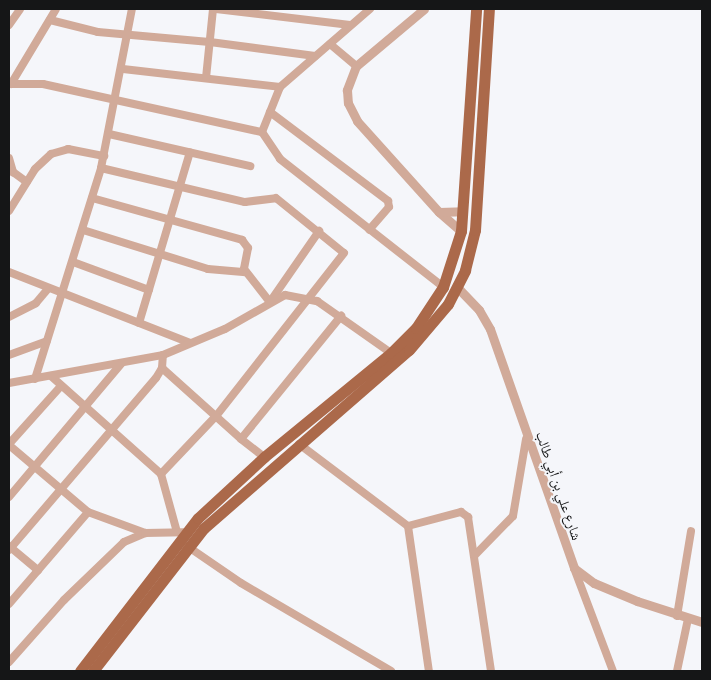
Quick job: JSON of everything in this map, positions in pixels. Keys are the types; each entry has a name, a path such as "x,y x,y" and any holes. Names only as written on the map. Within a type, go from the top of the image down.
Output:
{"main road":[{"path":"80,671 180,532 264,457 391,353 416,328 443,287 461,231 468,100 476,9"},
{"path":"93,671 187,546 299,444 416,343 457,287 475,230 481,99 489,9"},
{"path":"468,100 481,99"}],"street":[{"path":"9,25 20,9"},
{"path":"10,84 56,9"},
{"path":"35,379 83,230 110,134 123,69 132,9"},
{"path":"206,78 214,9 350,25"},
{"path":"262,132 280,87 370,9"},
{"path":"424,9 356,66 347,90 357,121 439,212 461,231"},
{"path":"50,20 98,32 210,42 315,56"},
{"path":"330,44 356,66"},
{"path":"123,69 280,87"},
{"path":"10,84 43,84 262,132 280,159 443,287"},
{"path":"270,112 388,201 389,207 369,230"},
{"path":"110,134 250,166"},
{"path":"9,211 42,162 58,150 104,156"},
{"path":"139,324 182,185 190,152"},
{"path":"9,158 13,172 27,182"},
{"path":"101,168 182,185 246,202 276,198 319,231 344,256 216,416 161,474"},
{"path":"92,198 242,240 248,248 243,265 246,272 270,300"},
{"path":"439,212 463,211"},
{"path":"83,230 159,256 229,274 246,272"},
{"path":"270,300 319,231"},
{"path":"73,262 149,290"},
{"path":"11,275 46,290 190,343"},
{"name":"شارع علي بن أبي طالب","path":"457,287 486,321 526,439 574,568"},
{"path":"9,317 36,303 46,290"},
{"path":"9,383 163,355 226,329 270,300 293,294 311,298 342,316 391,353"},
{"path":"241,439 342,316"},
{"path":"9,355 47,341"},
{"path":"38,570 9,548 62,488 162,368 163,355"},
{"path":"9,497 120,364"},
{"path":"162,368 241,439 264,457"},
{"path":"9,662 101,562 124,542 145,533 180,532 161,474 51,376"},
{"path":"61,386 9,445 88,512 145,533"},
{"path":"475,555 513,516 526,439"},
{"path":"299,444 408,526 429,671"},
{"path":"9,604 88,512"},
{"path":"408,526 463,512 471,523 492,671"},
{"path":"677,616 691,531"},
{"path":"187,546 241,583 391,671"},
{"path":"574,568 604,588 677,616 702,622"},
{"path":"574,568 613,671"},
{"path":"677,671 688,619"},
{"path":"9,648 16,654"}]}
